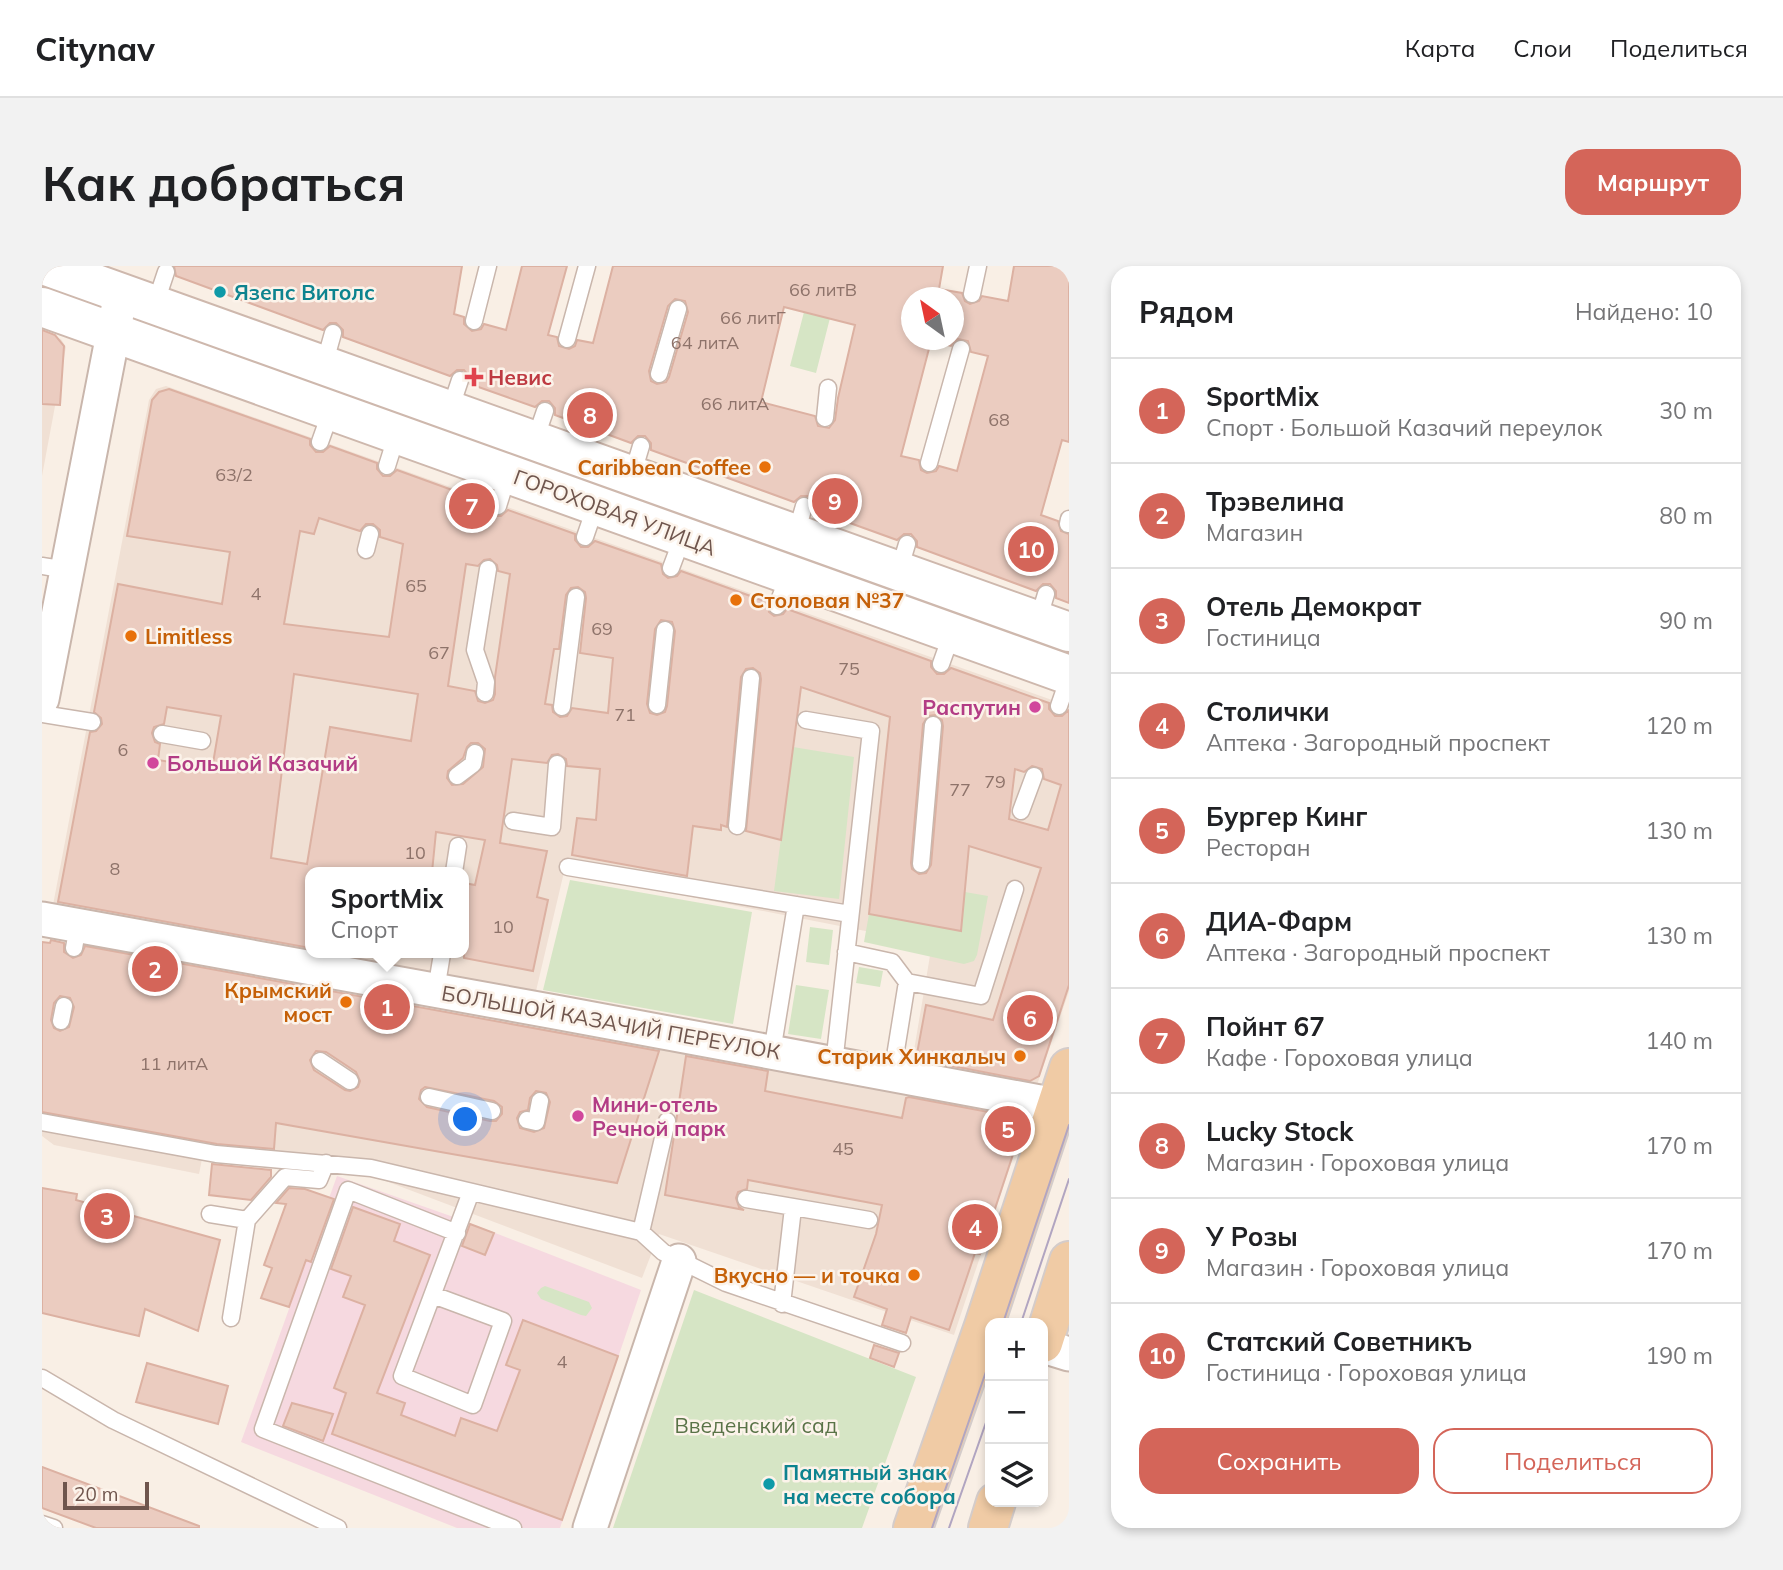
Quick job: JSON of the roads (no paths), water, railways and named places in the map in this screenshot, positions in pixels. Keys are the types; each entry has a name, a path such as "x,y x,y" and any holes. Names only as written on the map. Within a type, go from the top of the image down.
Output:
{"main road":[{"name":"ГОРОХОВАЯ УЛИЦА","path":"49,267 147,290 333,387 392,450 946,648 1066,686"},
{"name":"ГОРОХОВАЯ УЛИЦА","path":"42,307 112,332 333,387 455,395 903,558 1051,616"},
{"path":"990,1318 1063,1107 1069,1068"},
{"path":"1048,1329 1069,1261"},
{"path":"913,1528 985,1332"},
{"path":"988,1528 994,1507"}],"street":[{"path":"42,699 54,568 112,332 147,290"},
{"name":"БОЛЬШОЙ КАЗАЧИЙ ПЕРЕУЛОК","path":"42,919 76,937 436,990 554,1019 681,1043 772,1052 1063,1107"},
{"path":"590,1528 679,1261"},
{"path":"1048,1347 1069,1354"}],"lane":[{"path":"474,321 488,266"},
{"path":"567,339 587,266"},
{"path":"972,295 978,266"},
{"path":"659,374 678,309"},
{"path":"929,463 961,350"},
{"path":"825,418 828,388"},
{"path":"366,550 370,534"},
{"path":"485,693 486,682 475,650 488,569"},
{"path":"562,707 576,597"},
{"path":"657,705 665,630"},
{"path":"737,827 751,678"},
{"path":"42,714 92,722"},
{"path":"806,720 871,731 834,1064"},
{"path":"921,864 933,725"},
{"path":"162,734 202,741"},
{"path":"457,776 473,764 475,753"},
{"path":"513,821 552,827 557,764"},
{"path":"1021,811 1034,776"},
{"path":"455,867 458,846"},
{"path":"568,867 850,914"},
{"path":"846,952 892,962 907,982 981,996 1015,889"},
{"path":"772,1052 796,905"},
{"path":"436,990 441,958"},
{"path":"892,1074 907,982"},
{"path":"320,1061 350,1081"},
{"path":"429,1097 492,1111"},
{"path":"527,1120 536,1122 540,1101"},
{"path":"641,1232 660,1184 667,1121"},
{"path":"42,1122 216,1154 371,1168 641,1232 663,1252 726,1283 902,1343"},
{"path":"230,1318 247,1220 285,1177 319,1180 326,1163"},
{"path":"457,1233 348,1190 263,1429 513,1528"},
{"path":"433,1295 503,1321 473,1405 402,1376 471,1192"},
{"path":"746,1199 869,1220"},
{"path":"782,1304 793,1208"},
{"path":"210,1214 247,1220"},
{"path":"42,1378 113,1420 338,1528"},
{"path":"42,1524 54,1528"}],"tram line":[{"path":"1005,1318 1069,1125"},
{"path":"1023,1318 1069,1179"},
{"path":"932,1528 985,1374"},
{"path":"949,1528 985,1425"}],"place":[{"name":"Язепс Витолс","path":"220,292"},
{"name":"Невис","path":"474,377"},
{"name":"Lucky Stock","path":"590,415"},
{"name":"Caribbean Coffee","path":"765,467"},
{"name":"У Розы","path":"835,501"},
{"name":"Пойнт 67","path":"472,506"},
{"name":"Статский Советникъ","path":"1031,549"},
{"name":"Столовая №37","path":"736,600"},
{"name":"Limitless","path":"131,636"},
{"name":"Распутин","path":"1035,707"},
{"name":"Большой Казачий","path":"153,763"},
{"name":"Трэвелина","path":"155,969"},
{"name":"Крымский мост","path":"346,1002"},
{"name":"SportMix","path":"387,1007"},
{"name":"ДИА-Фарм","path":"1030,1018"},
{"name":"Старик Хинкалыч","path":"1020,1056"},
{"name":"Мини-отель Речной парк","path":"578,1116"},
{"name":"Бургер Кинг","path":"1008,1129"},
{"name":"Отель Демократ","path":"107,1216"},
{"name":"Столички","path":"975,1227"},
{"name":"Вкусно — и точка","path":"914,1275"},
{"name":"Памятный знак на месте собора","path":"769,1484"}],"park label":[{"name":"Введенский сад","path":"756,1425"}]}
